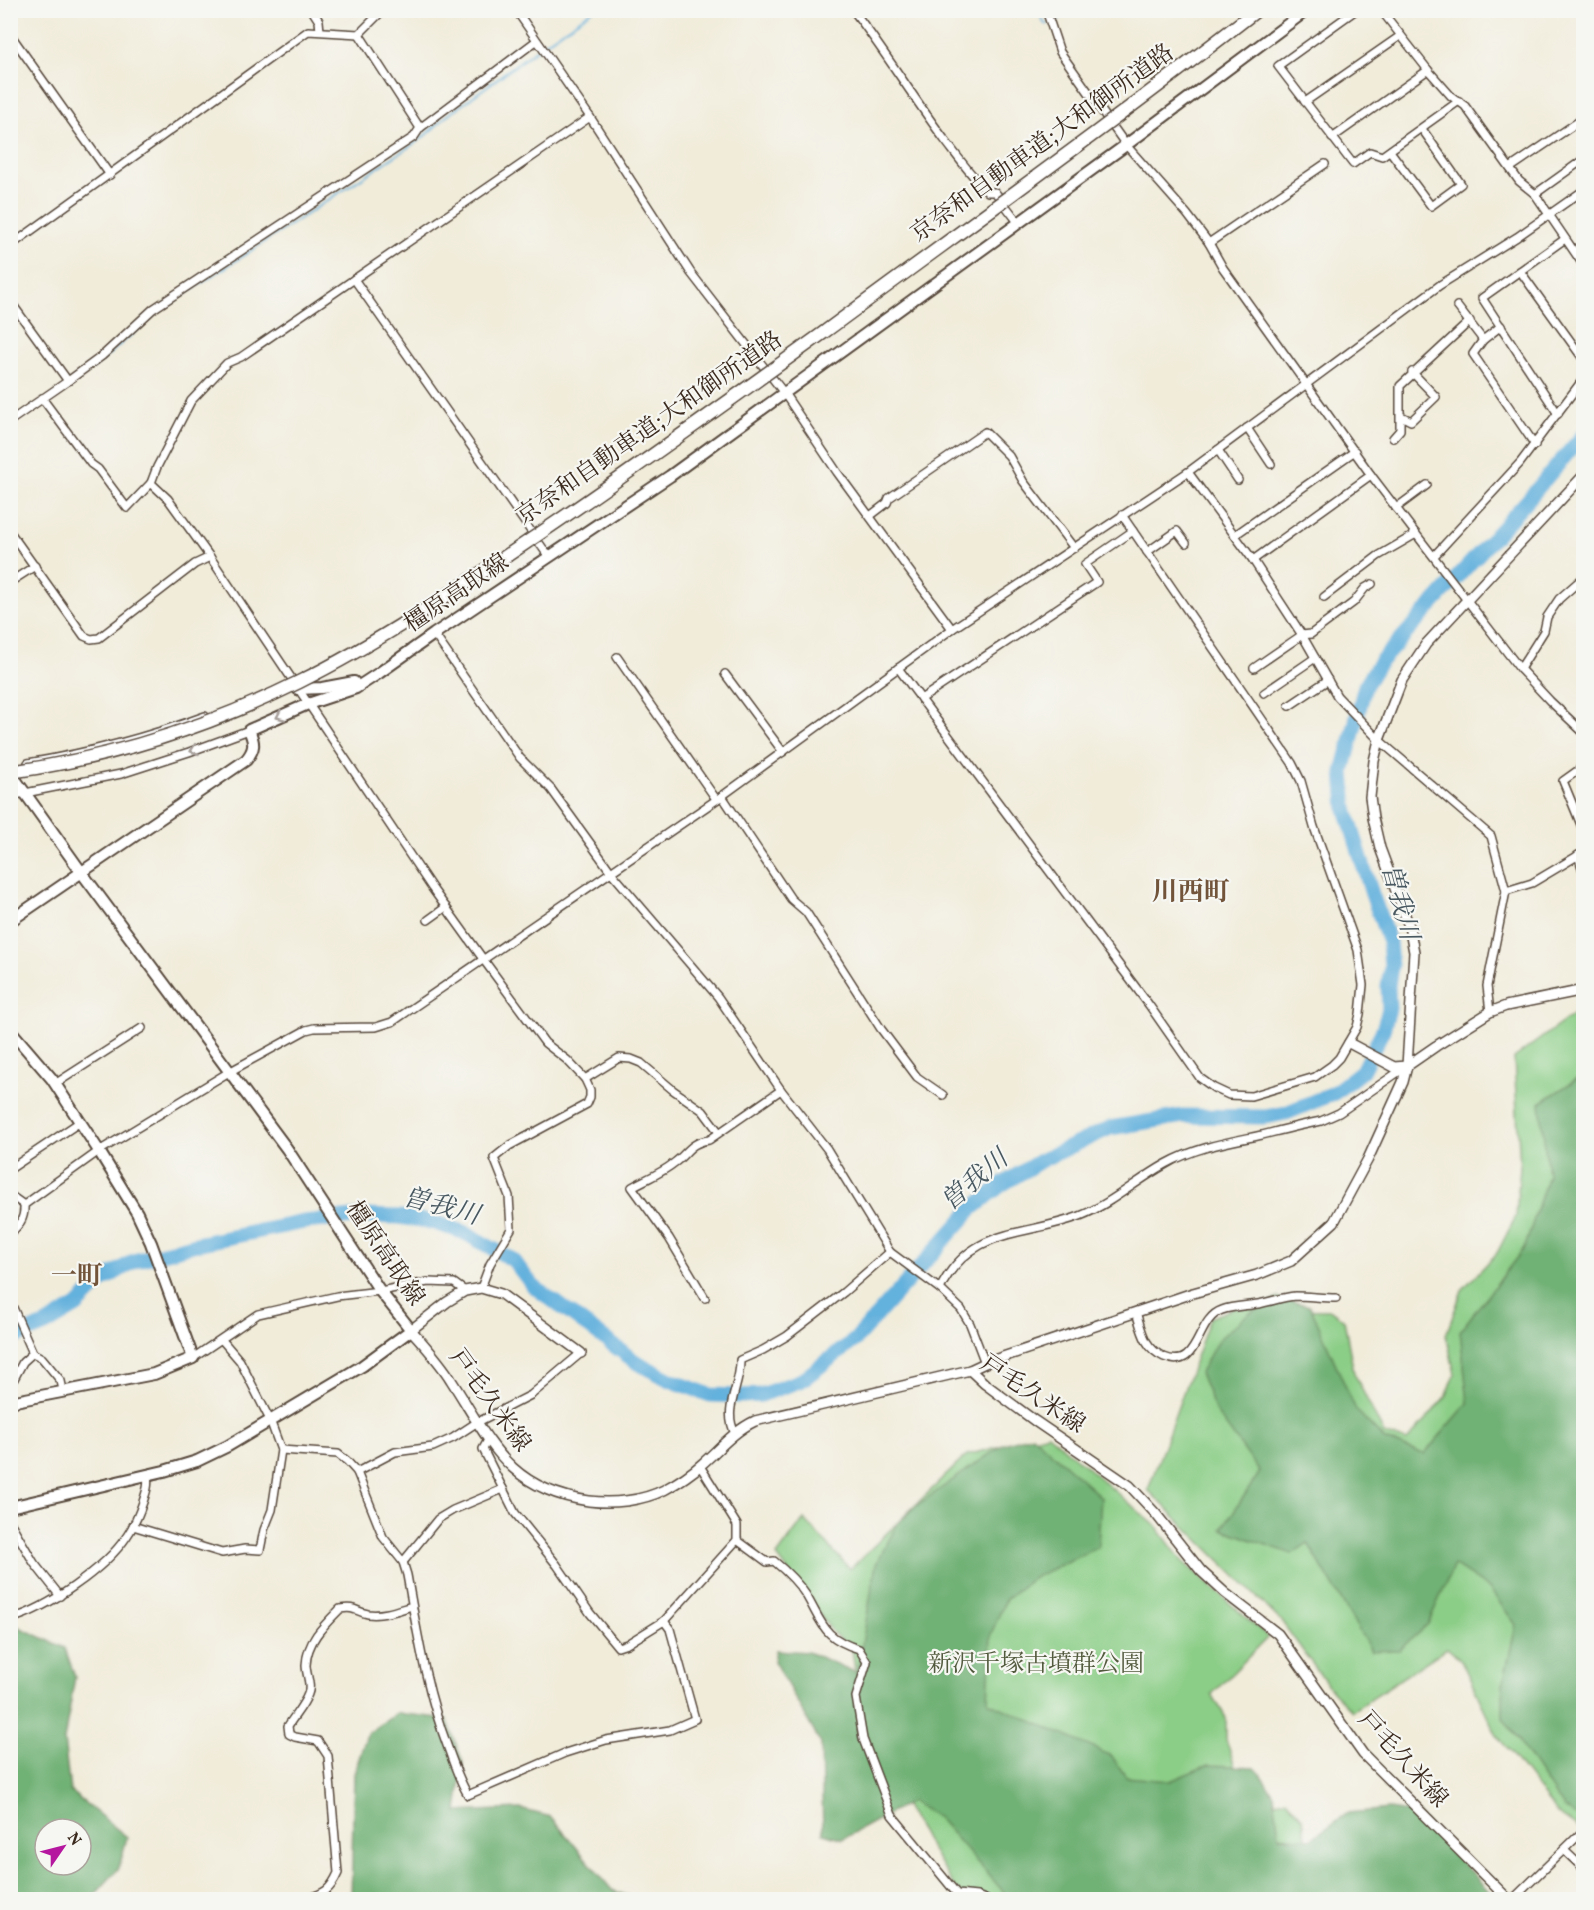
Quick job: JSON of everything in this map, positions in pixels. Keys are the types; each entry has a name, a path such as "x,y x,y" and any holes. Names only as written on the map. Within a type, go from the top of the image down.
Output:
{"highway":[{"name":"京奈和自動車道;大和御所道路","path":"10,772 106,755 170,735 236,710 301,681 406,620 530,540 733,398 1159,85 1257,10"}],"main road":[{"name":"橿原高取線","path":"249,730 308,704 356,688 670,476 1126,145 1307,10"},
{"name":"橿原高取線","path":"298,689 351,683 389,665"},
{"path":"10,921 246,760 253,752 254,741 249,730"},
{"name":"橿原高取線","path":"10,772 287,1149 380,1291 411,1330 376,1357 228,1446 197,1461 10,1507"},
{"path":"10,1030 55,1084 137,1213 151,1243 193,1358 154,1374 10,1402"}],"street":[{"path":"312,10 319,21 320,31"},
{"path":"359,34 382,10"},
{"path":"516,10 538,45 590,117 691,273 784,393 837,472 952,629"},
{"path":"854,10 918,104 975,180 988,192 995,192 1018,222"},
{"path":"1046,10 1049,25 1060,52 1126,145 1187,214 1209,243 1223,268 1371,475 1520,669 1584,733"},
{"path":"1356,10 1278,66 1353,164 1370,152 1382,156 1460,101"},
{"path":"1381,10 1428,70 1451,96 1465,106 1519,181 1535,194 1584,266"},
{"path":"10,246 308,31 359,34"},
{"path":"10,34 110,175"},
{"path":"359,34 420,128"},
{"path":"1305,102 1400,36"},
{"path":"10,421 102,356 153,309 414,137 420,128 538,45"},
{"path":"1332,138 1428,70"},
{"path":"42,398 127,508 151,483 187,408 227,363 241,357 590,117"},
{"path":"1510,168 1581,120"},
{"path":"1390,151 1431,206 1461,184 1422,129"},
{"path":"1535,194 1584,159"},
{"path":"1209,243 1324,164"},
{"path":"24,1205 99,1150 229,1072 306,1030 376,1027 392,1022 719,798 952,629 1188,472 1440,285 1583,192"},
{"path":"1558,414 1482,298 1565,239"},
{"path":"1520,271 1584,360"},
{"path":"354,279 549,558"},
{"path":"10,301 68,381"},
{"path":"1457,306 1483,340"},
{"path":"1394,438 1400,430 1400,386 1412,372 1470,321"},
{"path":"1501,326 1483,340 1473,354 1535,445"},
{"path":"1401,416 1411,421 1436,397 1412,372"},
{"path":"1435,557 1535,445 1584,378"},
{"path":"1247,428 1271,464"},
{"path":"870,516 886,503 888,498 985,432 1009,456 1023,481 1074,548"},
{"path":"1218,450 1238,480"},
{"path":"1235,535 1354,451"},
{"path":"1188,472 1253,560 1340,699 1376,737 1491,836 1506,891 1486,986 1490,1012"},
{"path":"1253,560 1371,475"},
{"path":"970,1370 1193,1293 1257,1275 1291,1261 1334,1221 1368,1159 1403,1082 1407,1066 1414,952 1409,926 1380,848 1373,818 1370,797 1376,737 1402,680 1426,645 1465,597 1584,475"},
{"path":"151,483 168,500 210,557 483,959 545,1043 567,1060 585,1079 590,1089 587,1104 508,1146 494,1158 509,1196 511,1229 490,1264 481,1288"},
{"path":"1396,508 1427,485"},
{"path":"898,668 1149,1005 1200,1078 1229,1095 1251,1096 1315,1077 1332,1065 1351,1045 1360,1014 1363,985 1358,950 1314,827 1301,781 1292,763 1122,515"},
{"path":"921,699 1097,582 1085,564 1133,531"},
{"path":"1147,552 1177,531 1186,543"},
{"path":"10,532 84,636 91,639 99,638 195,564 210,557"},
{"path":"1324,597 1378,556 1416,534"},
{"path":"10,582 34,566"},
{"path":"1520,669 1544,631 1547,617 1559,599 1584,577"},
{"path":"1254,668 1302,635 1311,634 1354,602 1365,588 1372,584"},
{"path":"434,634 520,758 552,789 611,872 718,997 782,1090 827,1149 890,1252 961,1309 970,1324 985,1363"},
{"path":"617,657 791,899 806,912 882,1029 917,1077 943,1095"},
{"path":"1264,693 1315,658"},
{"path":"725,674 783,752"},
{"path":"1289,706 1328,680"},
{"path":"10,766 65,757 130,740 173,728 268,692 298,689"},
{"path":"10,796 121,774 249,730"},
{"path":"1584,766 1563,781 1584,832"},
{"path":"1506,891 1532,883 1581,853 1584,874"},
{"path":"428,920 446,907"},
{"path":"937,1288 962,1258 999,1236 1045,1227 1080,1216 1166,1163 1199,1149 1321,1121 1339,1113 1490,1012 1506,1006 1584,990"},
{"path":"55,1084 142,1028"},
{"path":"1351,1045 1394,1067 1407,1066"},
{"path":"585,1079 619,1058 632,1059 641,1063 673,1090 704,1111 718,1131"},
{"path":"705,1298 669,1238 632,1187 675,1163 684,1152 700,1141 709,1140 718,1131 782,1090"},
{"path":"10,1169 80,1122"},
{"path":"10,1195 24,1205"},
{"path":"10,1234 21,1224 24,1205"},
{"path":"735,1433 730,1423 729,1413 741,1368 740,1360 787,1336 844,1292 890,1252"},
{"path":"193,1358 258,1314 338,1296 428,1282 454,1283 465,1291"},
{"path":"357,1472 395,1452 433,1447 531,1395 581,1353 501,1294 481,1288 465,1291 411,1330"},
{"path":"1136,1312 1145,1342 1155,1353 1172,1360 1184,1358 1195,1347 1203,1326 1220,1311 1293,1296 1336,1298"},
{"path":"11,1305 32,1351 42,1358 61,1381 63,1390"},
{"name":"戸毛久米線","path":"411,1330 450,1378 476,1423 507,1464 545,1489 570,1498 596,1502 616,1502 651,1495 675,1484 700,1466 735,1433 755,1421 970,1370 1035,1421 1130,1486 1156,1514 1201,1571 1225,1593 1278,1634 1364,1754 1511,1899"},
{"path":"133,1526 222,1553 245,1549 260,1550 264,1530 272,1510 281,1450 270,1420 240,1361 222,1340"},
{"path":"10,1386 32,1351"},
{"path":"488,1440 483,1449 515,1513 618,1647 627,1644 664,1621 737,1540 737,1525 700,1466"},
{"path":"281,1450 338,1455 357,1472 383,1537 402,1562 407,1575 431,1697 468,1795 565,1753 606,1740 670,1730 694,1719 670,1629 664,1621"},
{"path":"10,1619 60,1596 79,1584 119,1546 133,1526 149,1485 147,1475"},
{"path":"402,1562 438,1519 453,1510 503,1489"},
{"path":"10,1522 34,1563 60,1596"},
{"path":"737,1540 767,1562 774,1561 791,1575 806,1595 826,1631 840,1643 859,1649 867,1662 856,1697 863,1740 892,1815 957,1894 987,1899"},
{"path":"303,1899 323,1893 332,1887 338,1873 328,1756 318,1741 289,1734 288,1726 308,1694 310,1686 306,1666 308,1652 319,1631 340,1610 356,1608 364,1613 384,1614 412,1606"},
{"path":"1511,1899 1581,1833"},
{"path":"1564,1850 1584,1869"}],"green space":[{"path":"1583,1012 1583,1831 1557,1813 1496,1734 1461,1660 1447,1648 1352,1711 1332,1691 1282,1622 1148,1490 1210,1318 1234,1308 1331,1310 1344,1320 1354,1373 1384,1434 1407,1441 1446,1397 1455,1374 1446,1335 1462,1290 1497,1253 1516,1216 1520,1167 1514,1058 1574,1014"},
{"path":"1583,1075 1583,1820 1564,1808 1503,1718 1503,1684 1516,1625 1489,1588 1454,1565 1428,1624 1399,1650 1371,1651 1308,1543 1292,1554 1222,1529 1260,1472 1216,1412 1200,1373 1218,1340 1249,1313 1278,1298 1310,1306 1356,1410 1385,1440 1424,1454 1468,1403 1460,1331 1525,1247 1548,1175 1540,1103"},
{"name":"新沢千塚古墳群公園","path":"1048,1434 1157,1527 1182,1561 1268,1637 1212,1694 1226,1718 1226,1739 1238,1776 1256,1808 1286,1799 1303,1818 1307,1846 1477,1899 966,1899 952,1883 864,1739 852,1649 833,1633 777,1556 804,1519 850,1569 967,1455"},
{"name":"新沢千塚古墳群公園","path":"1032,1435 1101,1497 1098,1547 1033,1578 1006,1599 991,1634 988,1702 1112,1756 1126,1777 1170,1781 1208,1765 1255,1767 1274,1794 1279,1836 1311,1839 1348,1813 1390,1809 1418,1814 1496,1899 1010,1899 938,1818 912,1801 843,1839 823,1833 821,1744 774,1661 776,1650 808,1652 857,1673 876,1564 898,1523 916,1506 1004,1444"},
{"path":"10,1623 65,1648 75,1677 64,1740 70,1791 127,1837 119,1868 91,1899 11,1899"},
{"path":"397,1713 447,1719 463,1763 457,1812 520,1809 551,1817 612,1890 636,1899 351,1900 354,1774 367,1734"}],"waterway":[{"path":"92,369 156,313 421,139 448,115 593,10"},
{"path":"1037,10 1045,24 1048,24"},
{"path":"1053,23 1071,10"},
{"name":"曽我川","path":"10,1339 45,1325 77,1306 103,1280 134,1261 196,1244 304,1222 363,1216 399,1217 432,1222 463,1232 513,1260 533,1286 636,1362 670,1380 710,1395 761,1395 802,1380 855,1340 971,1210 1001,1185 1040,1161 1110,1128 1183,1116 1265,1117 1286,1113 1334,1093 1362,1071 1383,1030 1389,1009 1388,986 1391,966 1389,942 1346,809 1343,772 1365,686 1380,662 1526,502 1584,434"}],"district":[{"name":"川西町","path":"1191,893"},
{"name":"一町","path":"77,1277"}]}
